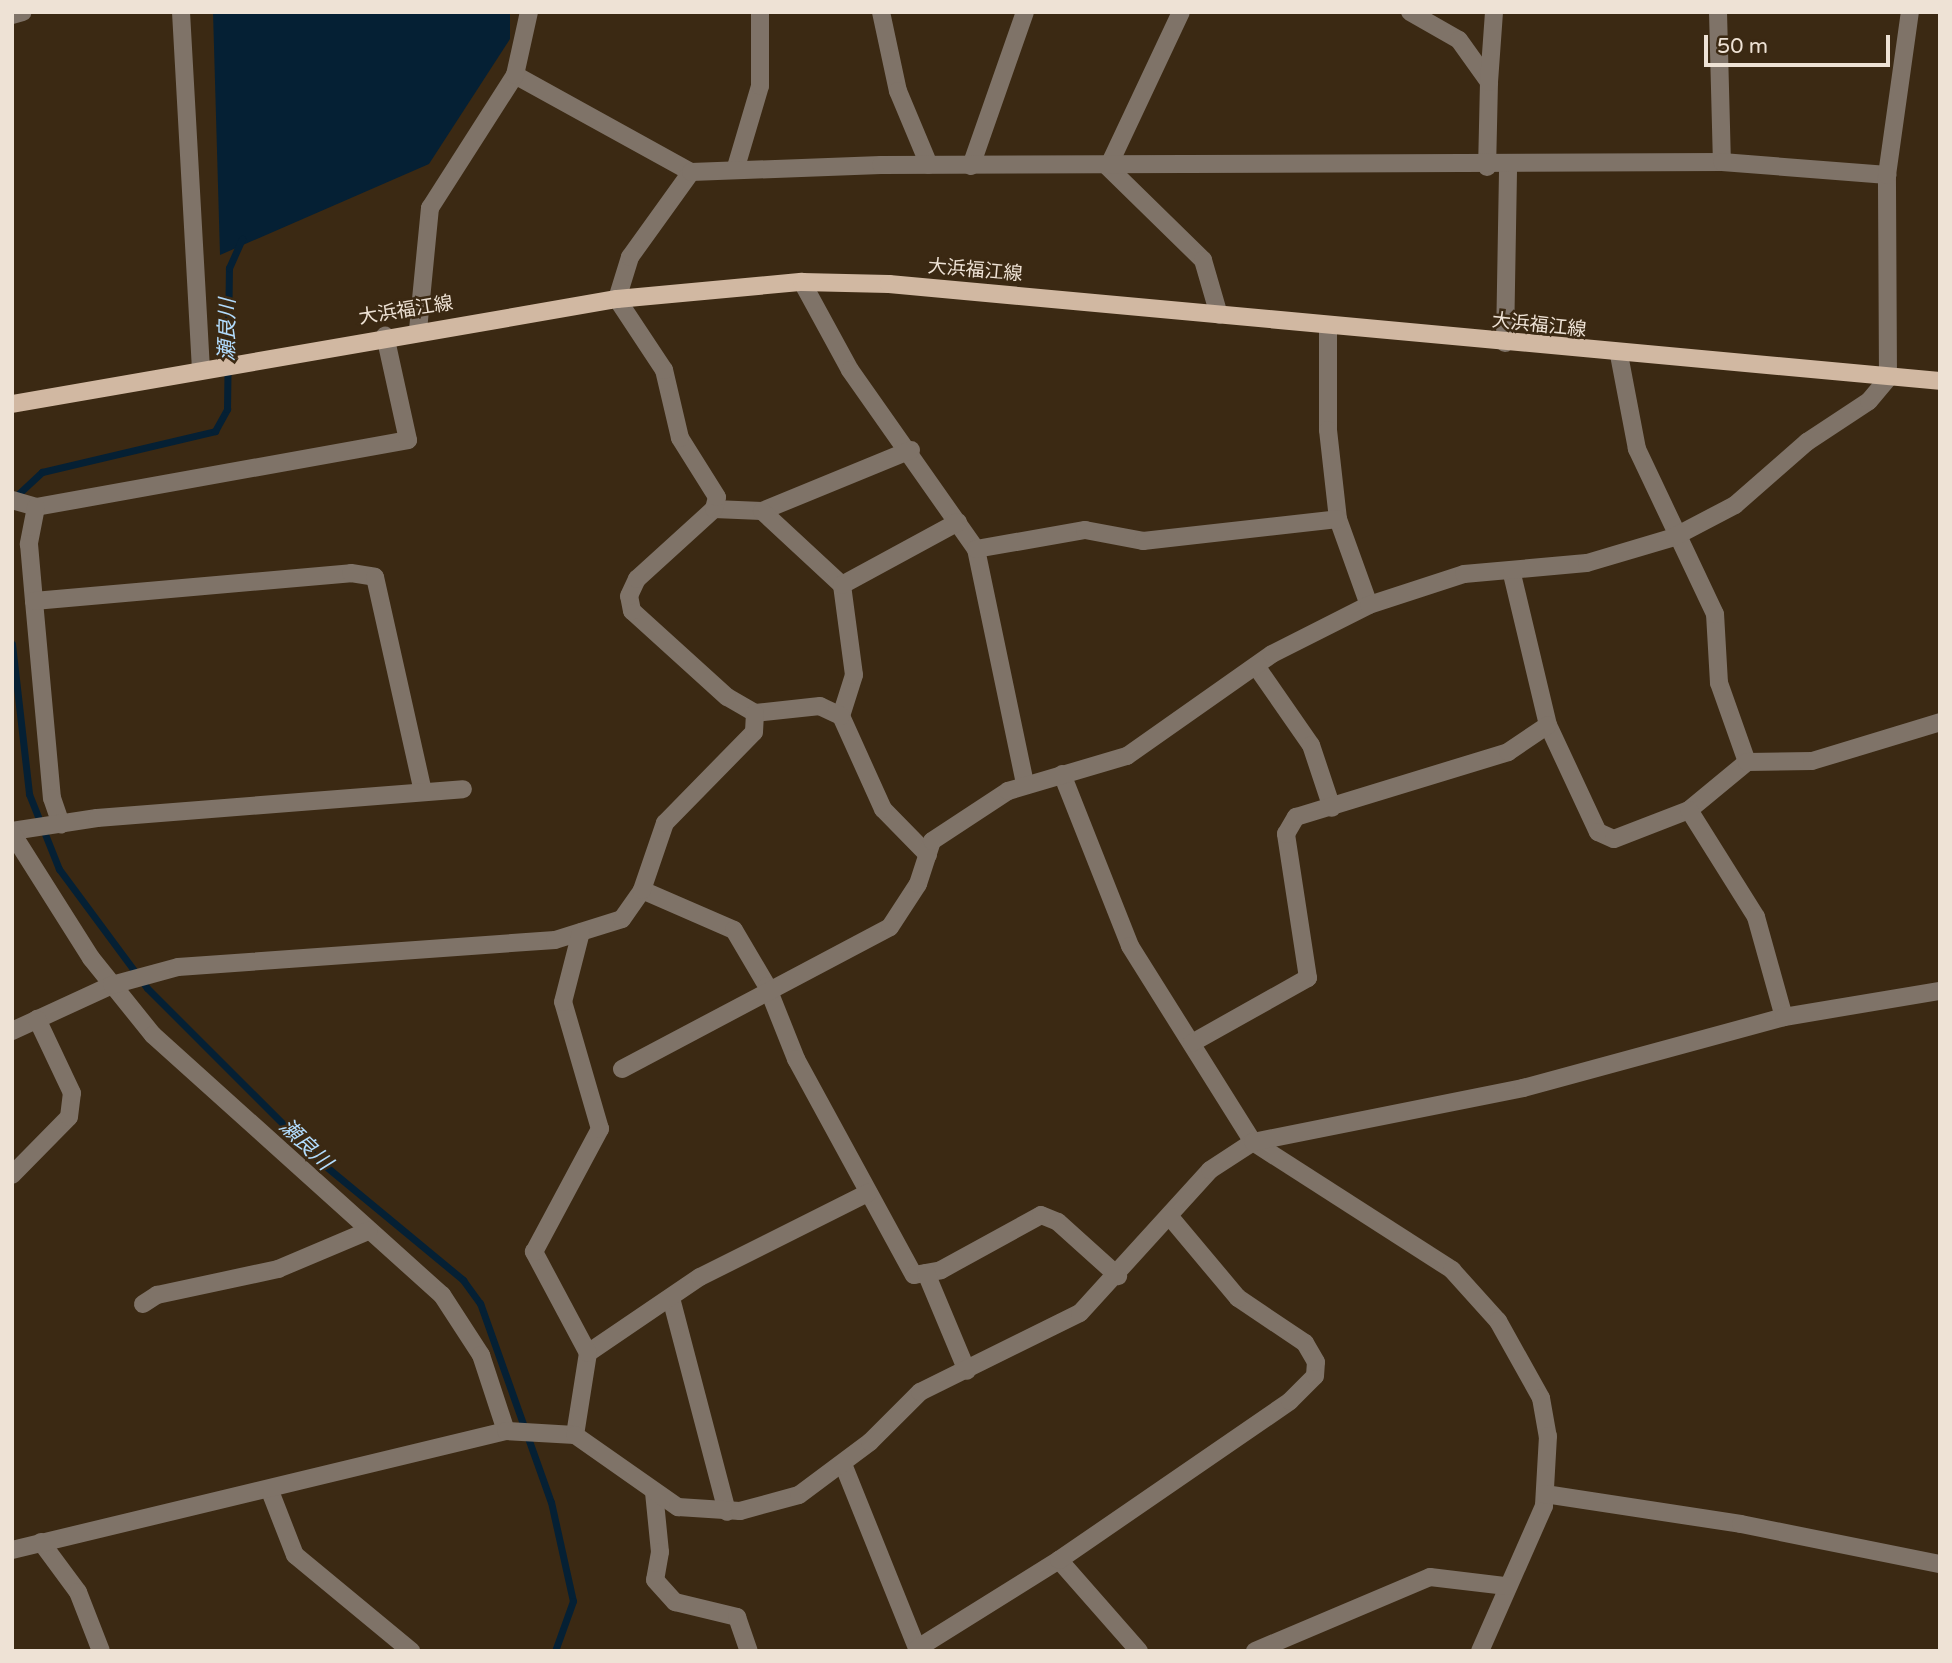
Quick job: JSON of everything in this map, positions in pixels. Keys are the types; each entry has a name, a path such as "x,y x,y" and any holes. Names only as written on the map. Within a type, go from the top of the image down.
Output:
{"main road":[{"name":"大浜福江線","path":"12,404 385,335 617,299 802,282 1219,315 1619,355 1940,381"}],"street":[{"path":"12,15 23,12"},
{"path":"181,12 201,367"},
{"path":"418,330 430,208 515,75 529,12"},
{"path":"736,167 760,86 760,12"},
{"path":"881,12 898,91 929,165"},
{"path":"971,166 1026,12"},
{"path":"1108,167 1181,12"},
{"path":"1410,12 1458,40 1489,82"},
{"path":"1487,167 1494,12"},
{"path":"1718,12 1721,162"},
{"path":"622,1069 767,986 890,926 918,884 932,841 1025,783 1127,757 1256,666 1369,605 1464,574 1512,574 1587,563 1674,537 1735,505 1807,442 1869,401 1888,378 1886,174 1910,12"},
{"path":"515,75 691,172 736,167 929,165 1508,167 1721,162 1886,174"},
{"path":"1108,167 1203,260 1219,315"},
{"path":"1505,343 1508,167"},
{"path":"691,172 630,257 617,299 664,370 680,438 717,498 714,509 636,579 632,611 727,697 755,713 820,706 841,716 883,810 928,855"},
{"path":"802,282 850,370 911,450 976,549 1025,783"},
{"path":"1328,325 1328,430 1338,519 1369,605"},
{"path":"12,500 36,507 408,440 385,335"},
{"path":"1619,355 1637,449 1674,537 1715,614 1719,683 1747,762"},
{"path":"714,509 762,511 911,450"},
{"path":"36,507 29,544 52,798 61,824"},
{"path":"762,511 842,585 854,675 841,716"},
{"path":"976,549 1085,530 1143,541 1338,519"},
{"path":"842,585 958,522"},
{"path":"34,601 351,573 375,576 423,792"},
{"path":"1512,574 1548,725 1598,832 1614,839 1689,810 1747,762 1812,761 1940,722"},
{"path":"1256,666 1311,745 1332,808"},
{"path":"12,1031 112,985 178,967 555,940 622,919 642,890 665,823 754,732 755,713"},
{"path":"1192,1043 1308,978 1286,834 1296,817 1508,752 1548,725"},
{"path":"1062,774 1130,946 1253,1142 1452,1269 1498,1321 1541,1398 1548,1436 1545,1494 1480,1651"},
{"path":"463,789 61,824 12,832 112,985 153,1035 442,1295 481,1355 506,1431"},
{"path":"1689,810 1756,916 1784,1017"},
{"path":"642,890 734,930 767,986 796,1059 914,1275 926,1273 1041,1215 1069,1231 1118,1276"},
{"path":"575,1435 588,1353 534,1252 600,1129 563,1002 581,932"},
{"path":"12,1550 270,1492 506,1431 575,1435 678,1507 727,1512 799,1495 843,1464 920,1392 1080,1313 1118,1276 1210,1170 1253,1142 1524,1088 1784,1017 1940,991"},
{"path":"12,1175 69,1117 72,1093 37,1020"},
{"path":"588,1353 700,1277 868,1193"},
{"path":"843,1464 918,1649 1059,1560 1290,1401 1315,1376 1316,1362 1305,1343 1238,1298 1170,1217"},
{"path":"143,1304 157,1295 278,1269 369,1230"},
{"path":"926,1273 967,1371"},
{"path":"671,1298 727,1512"},
{"path":"270,1492 295,1555 411,1651"},
{"path":"654,1492 660,1552 655,1580 675,1602 737,1617 749,1651"},
{"path":"1545,1494 1741,1524 1940,1564"},
{"path":"41,1542 78,1592 102,1651"},
{"path":"1059,1560 1139,1651"},
{"path":"1255,1651 1430,1577 1506,1586"}],"water":[{"path":"213,12 510,12 510,39 429,164 220,255"}],"waterway":[{"name":"瀬良川","path":"14,498 42,472 215,431 227,409 229,268 242,239"},
{"name":"瀬良川","path":"12,644 29,794 59,869 147,988 323,1164 463,1280 480,1303 551,1502 573,1601 555,1651"}]}
